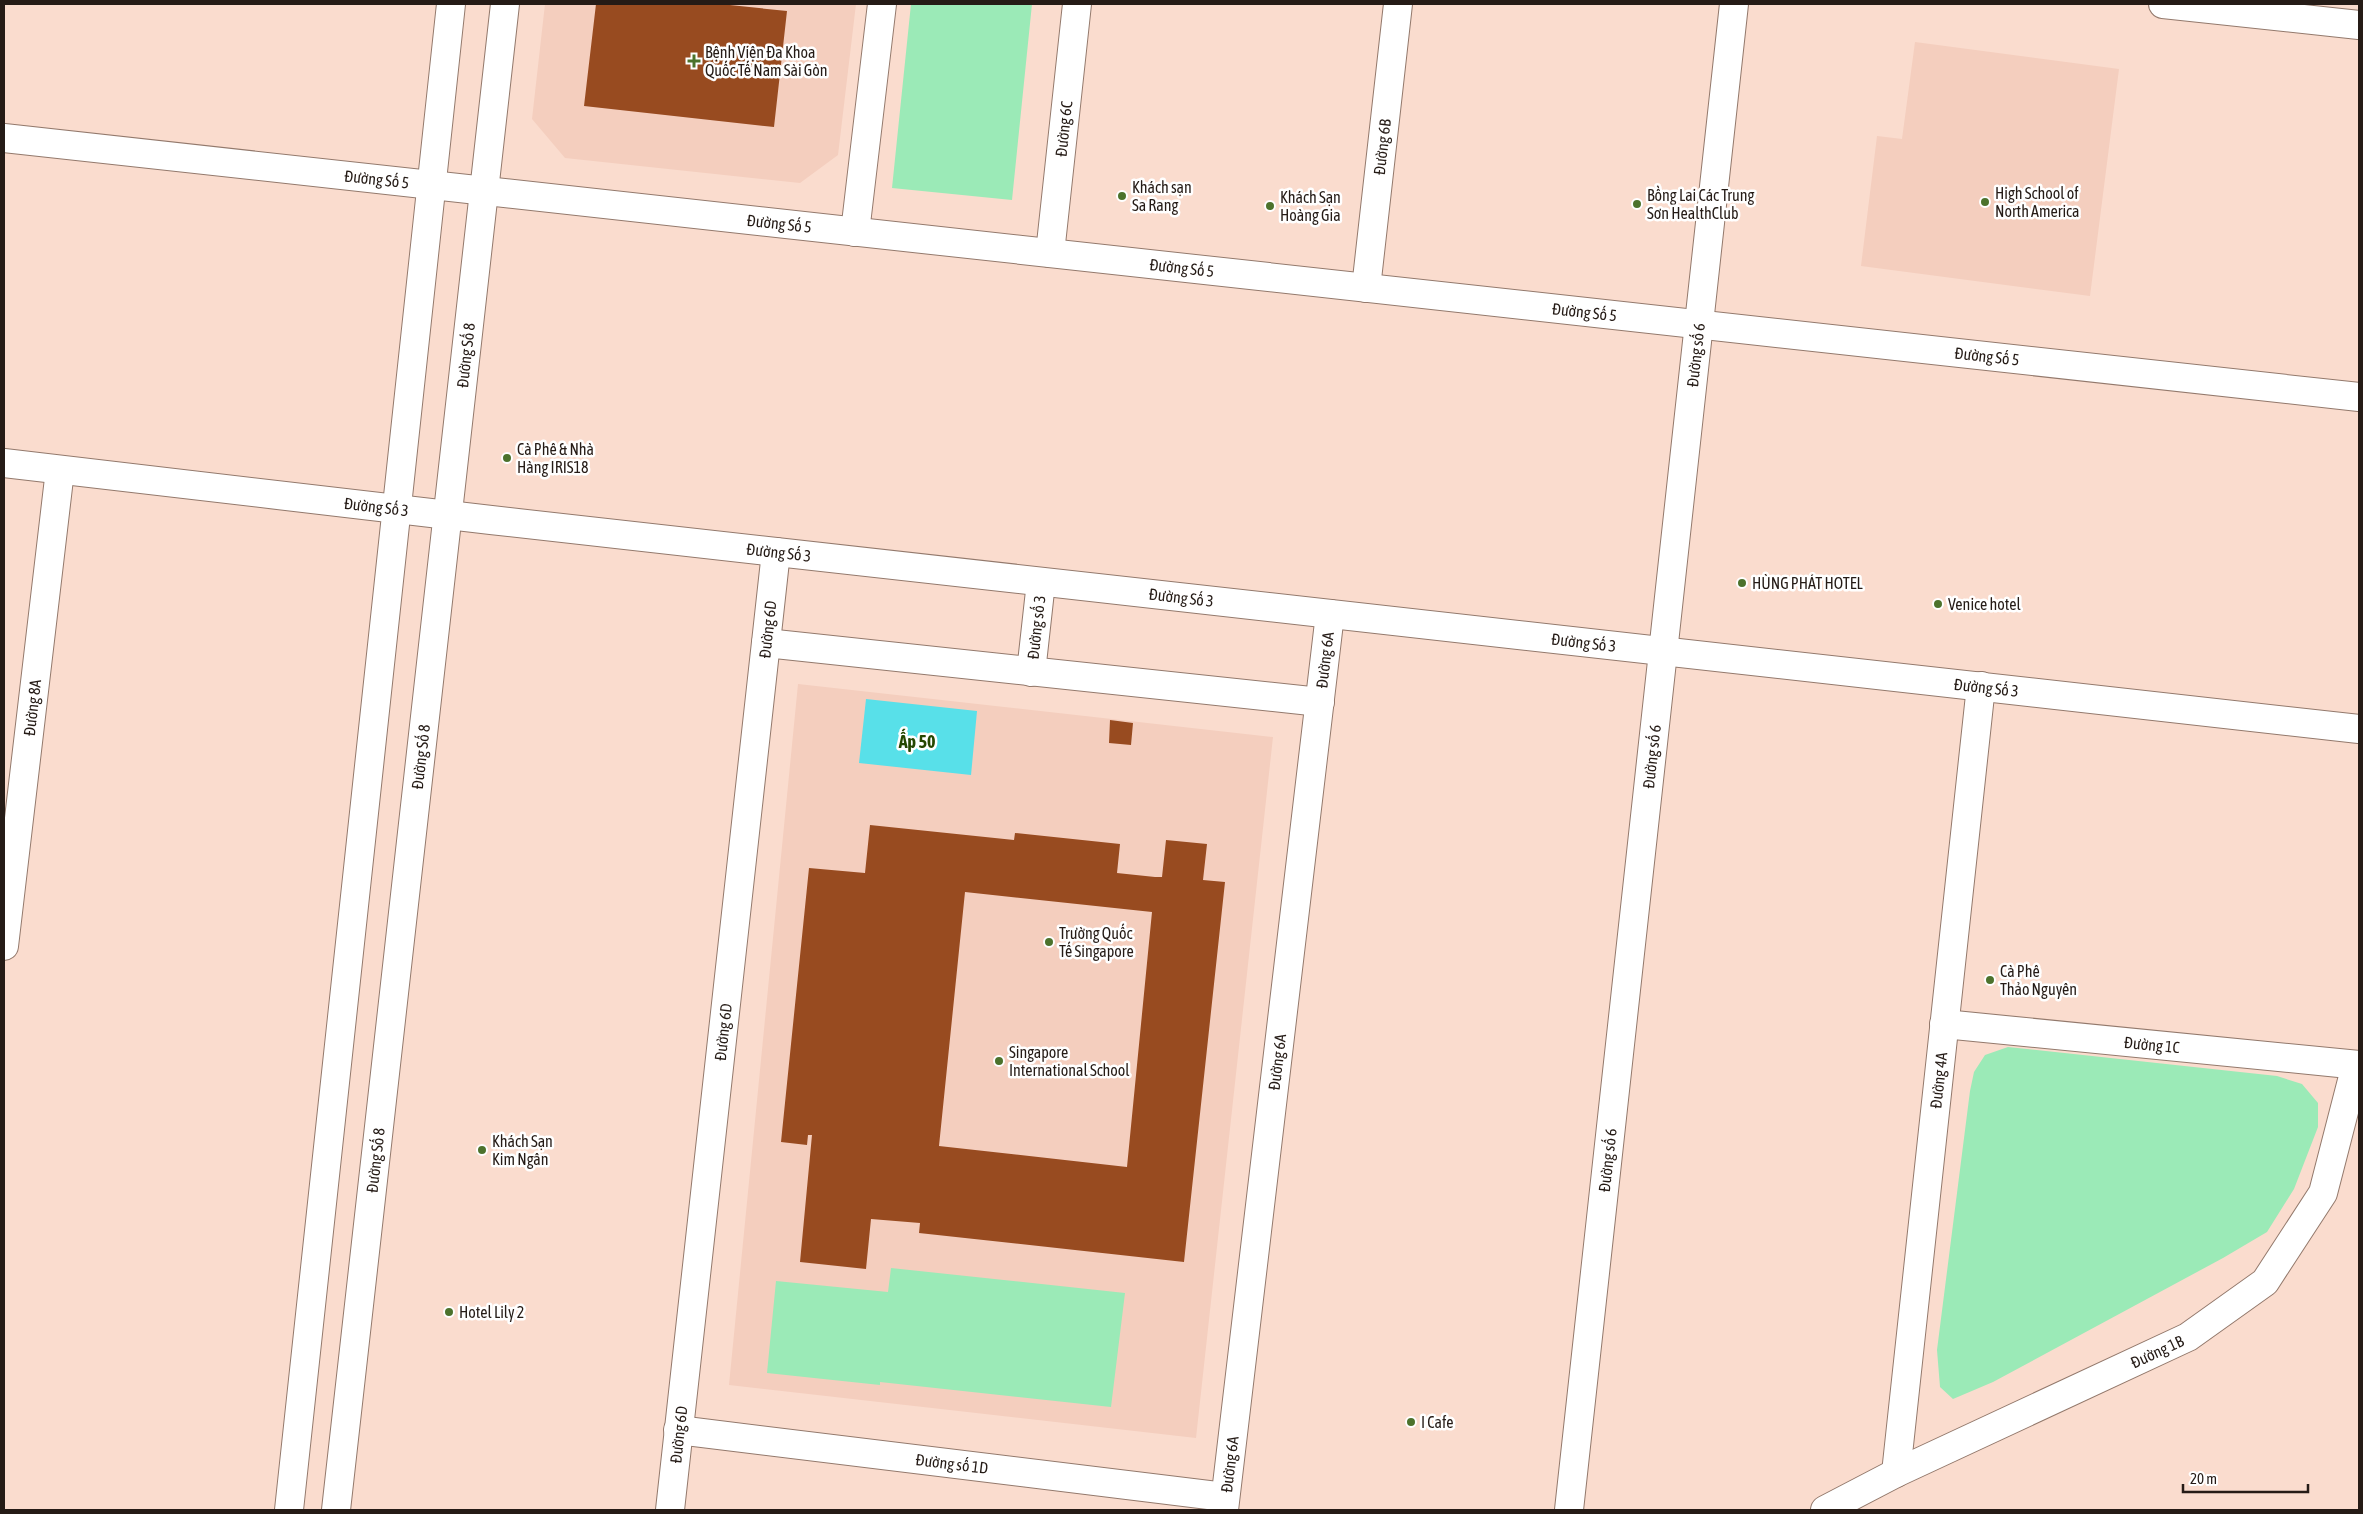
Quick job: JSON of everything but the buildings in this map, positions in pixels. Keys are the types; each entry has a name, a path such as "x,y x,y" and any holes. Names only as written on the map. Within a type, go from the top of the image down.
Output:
{"street":[{"path":"289,1510 451,4"},
{"name":"Đường Số 8","path":"336,1510 505,4"},
{"path":"855,232 882,4"},
{"name":"Đường 6C","path":"1050,253 1077,4"},
{"name":"Đường 6B","path":"1366,288 1398,4"},
{"name":"Đường số 6","path":"1569,1510 1734,4"},
{"path":"2163,4 2359,25"},
{"name":"Đường Số 5","path":"4,138 2359,397"},
{"name":"Đường Số 3","path":"4,463 1041,582 2359,728"},
{"name":"Đường 8A","path":"4,946 12,805 60,470"},
{"name":"Đường 6D","path":"670,1510 776,552"},
{"name":"Đường số 3","path":"1032,672 1041,582"},
{"name":"Đường 6A","path":"1224,1503 1330,614"},
{"path":"766,643 1320,702"},
{"name":"Đường 4A","path":"1896,1473 1981,686"},
{"name":"Đường 1C","path":"1944,1024 2357,1065"},
{"name":"Đường 1B","path":"1824,1510 1896,1473 2188,1337 2265,1282 2323,1193 2357,1065"},
{"name":"Đường số 1D","path":"678,1430 1224,1503"}],"shaded area":[{"name":"Bệnh Viện Đa Khoa Quốc Tế Nam Sài Gòn","path":"545,4 856,4 838,155 800,183 565,158 532,119"},
{"name":"High School of North America","path":"1915,42 2119,69 2090,296 1861,266 1877,136 1902,139"},
{"name":"Singapore International School","path":"798,684 1273,737 1196,1438 729,1385"}],"green space":[{"path":"911,4 1032,4 1012,200 892,188"},
{"path":"2008,1047 2277,1076 2302,1084 2318,1103 2318,1127 2294,1189 2267,1232 2223,1258 1993,1382 1953,1399 1940,1387 1937,1350 1970,1091 1974,1072 1985,1055"},
{"path":"891,1268 1125,1293 1111,1407 880,1382 880,1385 767,1373 776,1281 888,1292"}],"water":[{"path":"866,699 977,711 971,775 859,763"}],"place":[{"name":"Bệnh Viện Đa Khoa Quốc Tế Nam Sài Gòn","path":"694,61"},
{"name":"Khách sạn Sa Rang","path":"1122,196"},
{"name":"High School of North America","path":"1985,202"},
{"name":"Bồng Lai Các Trung Sơn HealthClub","path":"1637,204"},
{"name":"Khách Sạn Hoàng Gia","path":"1270,206"},
{"name":"Cà Phê & Nhà Hàng IRIS18","path":"507,458"},
{"name":"HÙNG PHÁT HOTEL","path":"1742,583"},
{"name":"Venice hotel","path":"1938,604"},
{"name":"Trường Quốc Tế Singapore","path":"1049,942"},
{"name":"Cà Phê Thảo Nguyên","path":"1990,980"},
{"name":"Singapore International School","path":"999,1061"},
{"name":"Khách Sạn Kim Ngân","path":"482,1150"},
{"name":"Hotel Lily 2","path":"449,1312"},
{"name":"I Cafe","path":"1411,1422"}],"district":[{"name":"Ấp 50","path":"917,742"}]}
